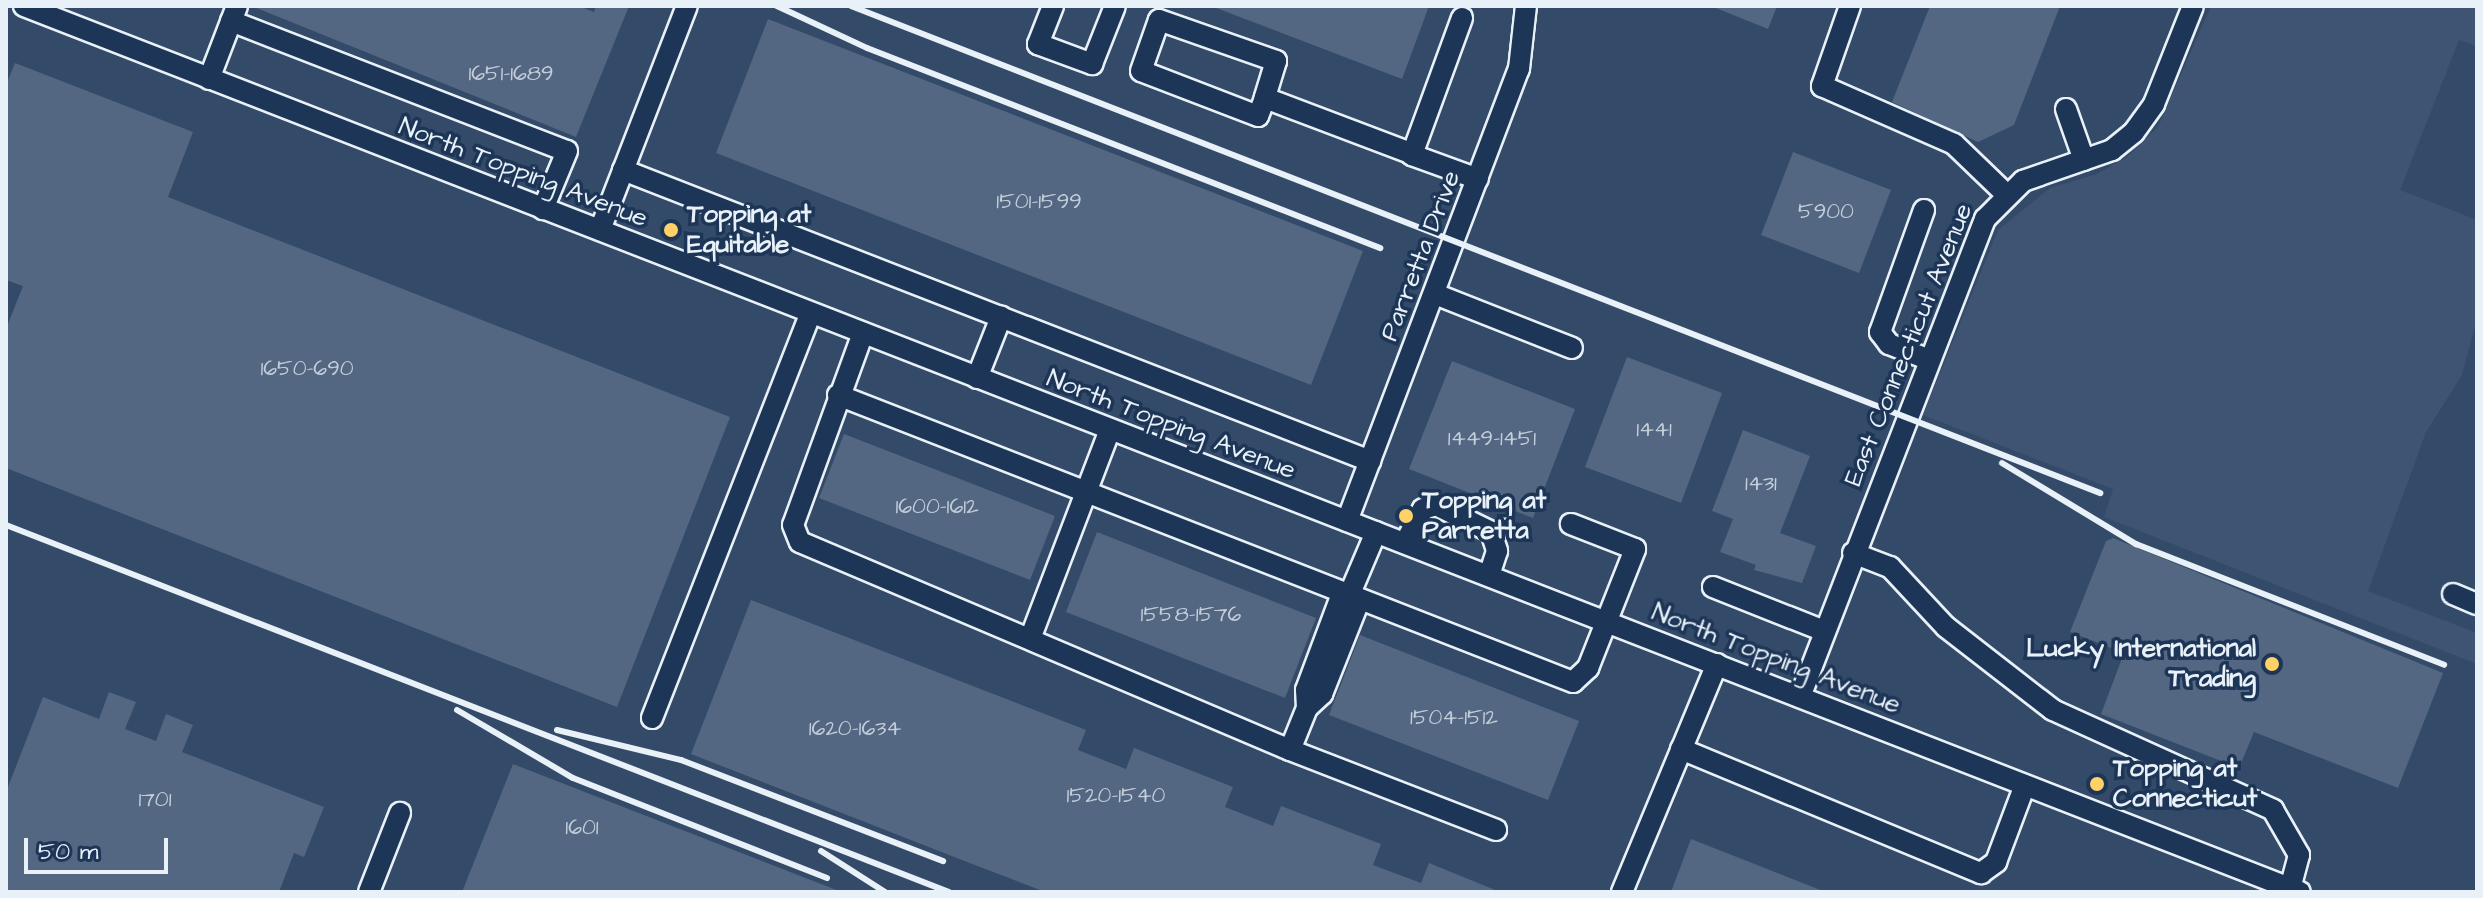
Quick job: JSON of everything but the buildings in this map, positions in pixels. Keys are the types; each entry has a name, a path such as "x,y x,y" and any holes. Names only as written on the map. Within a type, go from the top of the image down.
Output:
{"street":[{"name":"North Topping Avenue","path":"24,6 2295,890"},
{"path":"1053,6 1038,44 1092,64 1115,6"},
{"name":"Parretta Drive","path":"1347,521 1519,69 1526,6"},
{"path":"1850,6 1822,86 1954,144 2006,194"},
{"name":"East Connecticut Avenue","path":"1800,697 1927,359 1985,219 2006,194 2112,150 2148,114 2193,6"},
{"path":"600,230 681,8"},
{"path":"209,79 234,13 567,151 543,209"},
{"path":"1413,154 1462,18"},
{"path":"1159,20 1276,61 1265,98 1258,116 1141,71 1159,20"},
{"path":"1265,98 1478,179"},
{"path":"2066,109 2084,160"},
{"path":"623,170 1370,461"},
{"path":"1924,210 1880,332 1889,344 1927,359"},
{"path":"1435,294 1572,348"},
{"path":"652,718 811,313"},
{"path":"977,378 1001,317"},
{"path":"863,333 793,525 800,542 1290,750 1496,830"},
{"path":"838,395 1084,492 1351,591 1573,682 1588,668 1635,549 1571,524"},
{"path":"1030,639 1110,430"},
{"path":"1405,543 1423,509 1436,505 1491,532 1497,551 1489,575"},
{"path":"1290,750 1307,708 1322,694 1357,606 1351,591 1376,532"},
{"path":"1853,553 1890,567 1946,627 2053,710 2273,810 2299,855 2295,890"},
{"path":"1713,587 1824,631"},
{"path":"2453,594 2477,604"},
{"path":"1622,892 1717,664"},
{"path":"1681,749 1981,873 1996,862 2025,785"},
{"path":"369,892 400,813"}],"shaded area":[{"path":"6,6 2477,6 2477,892 6,892"},
{"path":"2211,6 2477,6 2477,46 2459,40 2400,190 2477,220 2477,319 2462,375 2426,432 2368,591 2477,633 2477,664 2104,517 2113,489 1923,415 1998,230 2050,188 2097,174 2127,157 2158,127"}],"railway":[{"path":"777,6 867,48 1380,248"},
{"path":"851,6 2100,493"},
{"path":"2002,463 2136,544 2444,665"},
{"path":"6,525 949,892"},
{"path":"457,710 573,778 827,878"},
{"path":"557,730 681,760 943,861"},
{"path":"821,851 885,892"}],"place":[{"name":"Topping at Equitable","path":"671,230"},
{"name":"Topping at Parretta","path":"1406,516"},
{"name":"Lucky International Trading","path":"2272,664"},
{"name":"Topping at Connecticut","path":"2097,784"}]}
